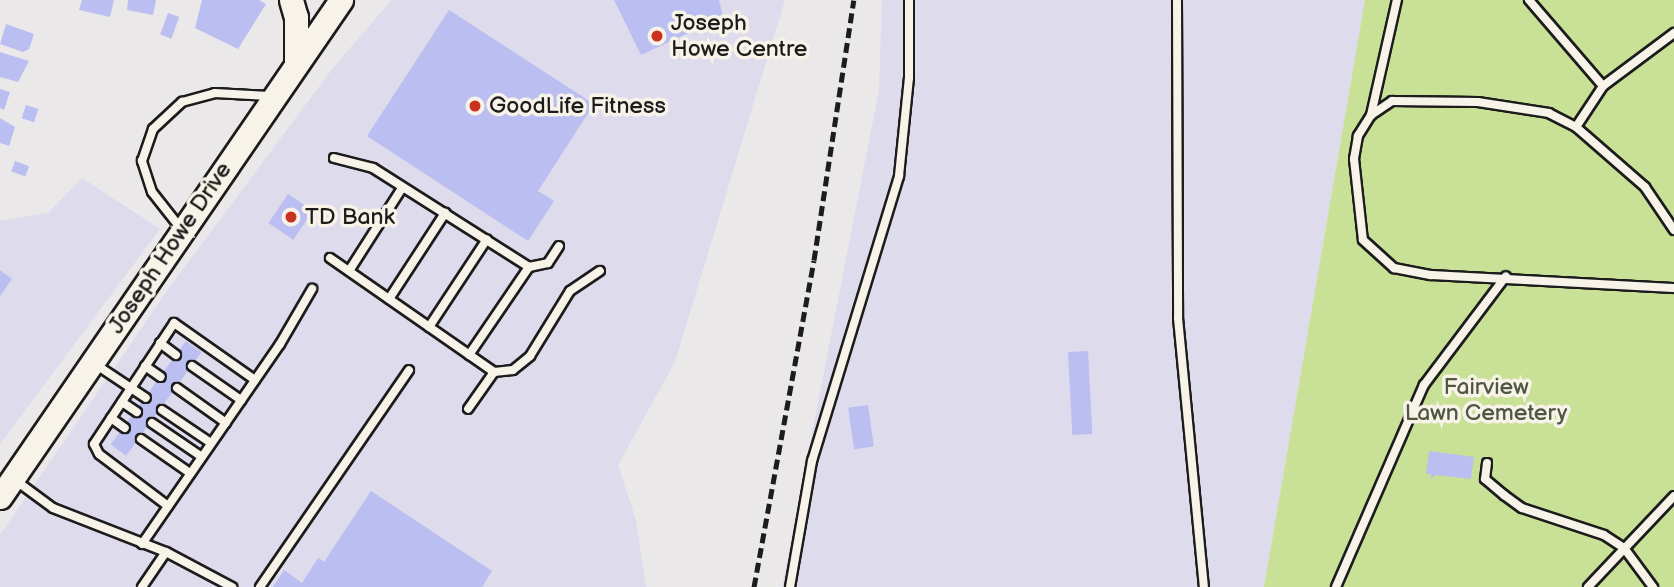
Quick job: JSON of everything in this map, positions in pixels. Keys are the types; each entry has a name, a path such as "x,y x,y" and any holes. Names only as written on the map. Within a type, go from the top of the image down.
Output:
{"main road":[{"path":"291,0 296,17 296,63"},
{"name":"Joseph Howe Drive","path":"6,487 341,0"}],"lane":[{"path":"790,587 812,461 899,176 909,78 909,0"},
{"path":"1177,0 1178,318 1204,587"},
{"path":"1397,0 1371,115 1358,136 1354,159 1363,240 1394,268 1431,275 1506,276 1674,288"},
{"path":"1529,0 1603,86"},
{"path":"1576,127 1603,86 1674,33"},
{"path":"182,230 152,192 142,161 153,129 182,102 215,93 272,97"},
{"path":"1371,115 1392,101 1478,102 1549,113 1576,127 1645,187 1674,230"},
{"path":"334,158 373,168 528,267"},
{"path":"349,271 402,188"},
{"path":"389,299 445,213"},
{"path":"429,327 486,239"},
{"path":"469,355 528,267 548,263 559,246"},
{"path":"330,258 494,372 513,370 530,356 570,292 600,271"},
{"path":"1336,587 1424,385 1506,276"},
{"path":"142,544 255,380 312,289"},
{"path":"168,506 99,454 94,444 160,343 174,323 255,380"},
{"path":"160,343 176,355"},
{"path":"93,362 146,398"},
{"path":"145,366 161,377"},
{"path":"192,366 241,400"},
{"path":"260,587 409,370"},
{"path":"468,409 494,372"},
{"path":"177,388 226,423"},
{"path":"122,402 137,412"},
{"path":"162,410 211,443"},
{"path":"111,418 125,428"},
{"path":"152,423 202,457"},
{"path":"141,439 190,473"},
{"path":"1487,463 1485,479 1522,508 1575,524 1624,548 1653,587"},
{"path":"6,487 166,552 232,587"},
{"path":"1588,587 1674,496"},
{"path":"142,587 166,552"}],"shaded area":[{"path":"392,0 785,0 675,362 618,465 636,520 646,587 0,587 0,535 171,285 336,64"},
{"path":"882,0 1365,0 1264,587 782,587 879,90"},
{"path":"82,178 160,229 0,444 0,221 48,213"}],"green space":[{"name":"Fairview Lawn Cemetery","path":"1365,0 1674,0 1674,587 1264,587"}],"building":[{"path":"82,0 114,0 110,17 79,10"},
{"path":"128,0 156,0 153,15 127,10"},
{"path":"202,0 259,0 266,4 238,49 195,28"},
{"name":"Joseph Howe Centre","path":"614,0 719,0 723,17 641,55"},
{"path":"449,10 594,104 538,191 554,201 528,241 367,136"},
{"path":"168,13 179,17 171,39 160,35"},
{"path":"6,24 34,34 29,49 23,52 0,44"},
{"path":"0,52 29,61 18,82 0,77"},
{"path":"0,89 10,92 4,110 0,108"},
{"path":"26,105 38,109 34,122 22,118"},
{"path":"0,118 15,127 9,146 0,143"},
{"path":"15,161 29,166 25,176 11,171"},
{"name":"TD Bank","path":"288,194 313,211 293,240 268,223"},
{"path":"0,270 12,279 0,296"},
{"path":"186,341 201,352 126,456 111,445"},
{"path":"1088,351 1092,434 1072,435 1068,352"},
{"path":"868,405 874,447 854,449 848,408"},
{"path":"1429,451 1474,457 1471,479 1436,475 1431,479 1431,474 1426,474"},
{"path":"371,491 492,571 482,587 273,587 284,570 302,583 318,558 324,562"}],"railway":[{"path":"754,587 814,260 854,0"}],"place":[{"name":"Joseph Howe Centre","path":"657,36"},
{"name":"GoodLife Fitness","path":"475,106"},
{"name":"TD Bank","path":"291,217"}]}
